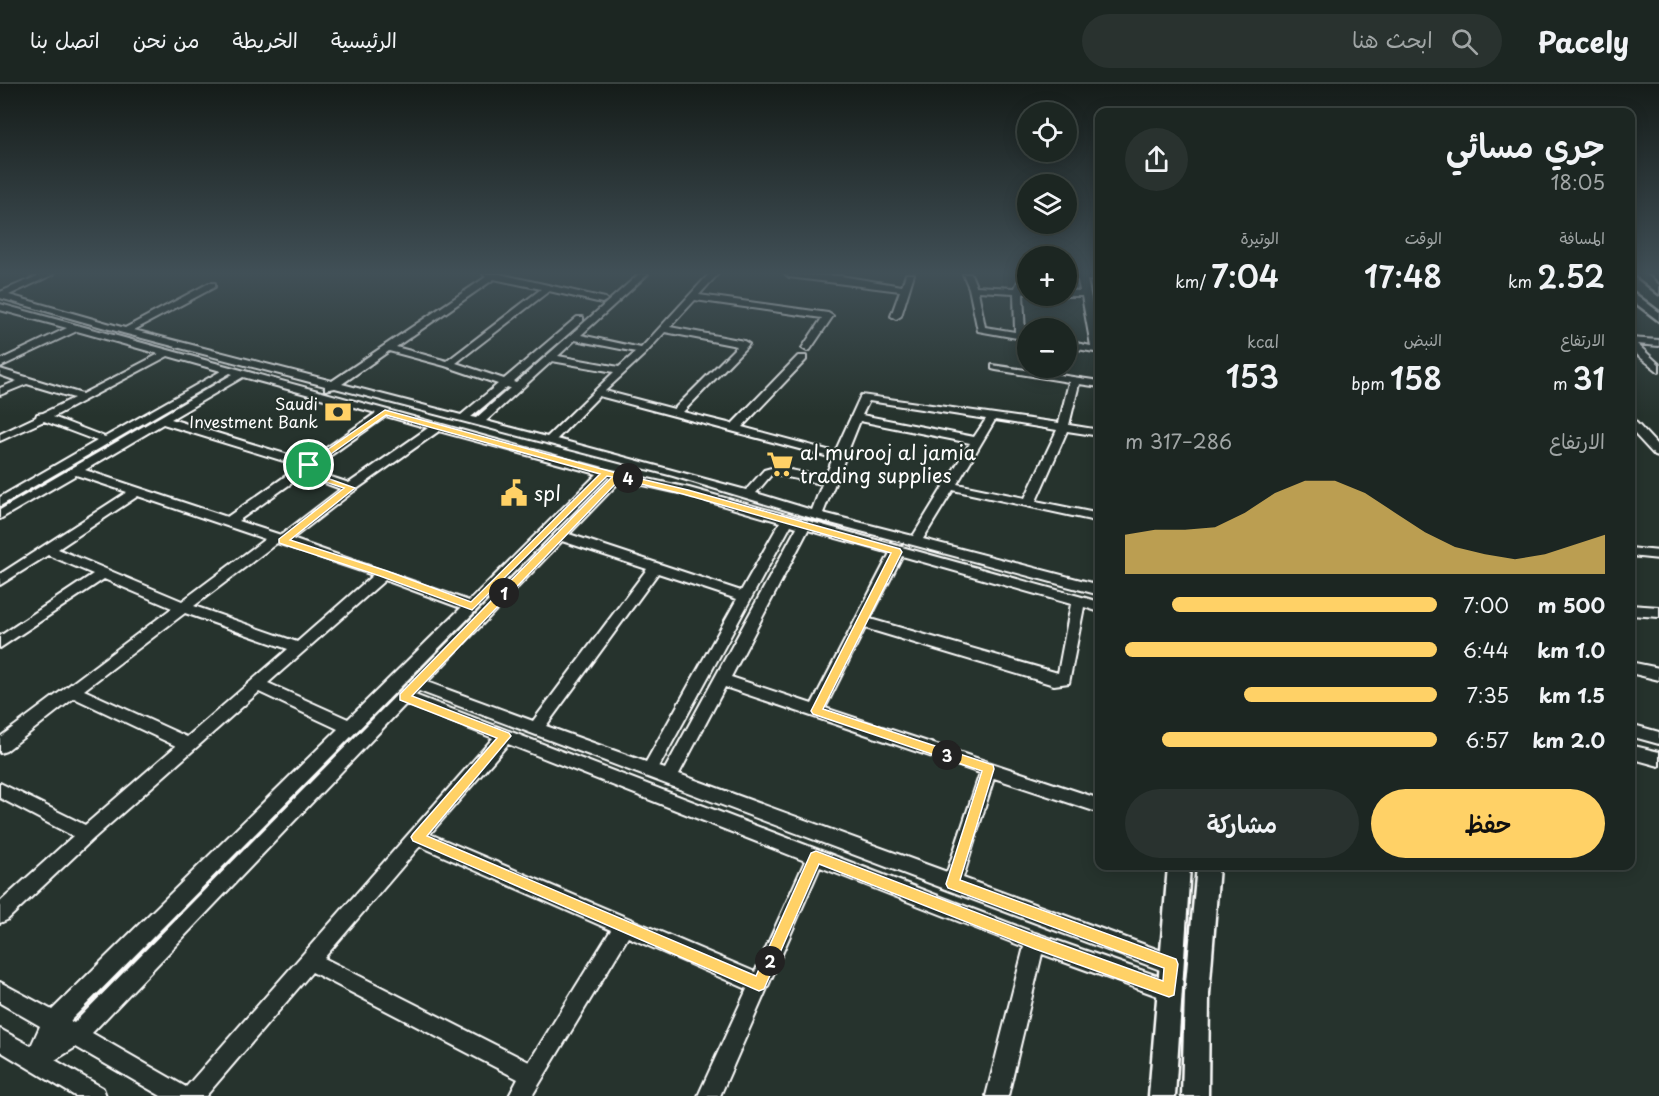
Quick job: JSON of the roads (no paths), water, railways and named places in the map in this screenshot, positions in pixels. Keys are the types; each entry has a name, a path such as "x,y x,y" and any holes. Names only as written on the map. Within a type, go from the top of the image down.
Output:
{"main road":[{"path":"1162,1096 1179,870"},
{"path":"1195,1096 1197,994 1208,870"}],"street":[{"path":"60,321 76,328 685,492 786,522 1095,606"},
{"path":"91,321 332,386 464,418 1095,589"},
{"path":"126,331 144,321"},
{"path":"319,394 426,321"},
{"path":"449,364 505,321"},
{"path":"464,418 578,321"},
{"path":"478,422 592,321"},
{"path":"549,441 597,392 643,351 670,321"},
{"path":"734,429 804,353 825,321"},
{"path":"979,321 981,329 1017,335"},
{"path":"1092,321 1095,336"},
{"path":"0,364 76,328"},
{"path":"663,329 744,344 675,414"},
{"path":"574,337 643,351"},
{"path":"1635,342 1659,343"},
{"path":"1077,346 1095,349"},
{"path":"1635,347 1659,369"},
{"path":"388,348 449,364 519,387"},
{"path":"0,438 41,416 84,398 167,353"},
{"path":"551,358 621,370"},
{"path":"996,367 1095,383"},
{"path":"0,502 229,370"},
{"path":"0,372 84,398"},
{"path":"0,515 242,373"},
{"path":"1029,502 1063,428 1075,379"},
{"path":"0,393 27,380"},
{"path":"597,392 839,456"},
{"path":"816,515 865,397 1095,432"},
{"path":"227,523 385,412"},
{"path":"41,416 106,441"},
{"path":"856,417 977,441"},
{"path":"916,541 992,417"},
{"path":"162,420 305,468 350,488"},
{"path":"0,746 183,607 437,426"},
{"path":"1635,426 1654,443 1659,454"},
{"path":"748,495 768,471 775,470 829,482"},
{"path":"75,471 383,574 472,607"},
{"path":"35,1061 75,1036 560,536 612,474"},
{"path":"35,1061 52,1024 472,607 612,474"},
{"path":"949,486 1095,517"},
{"path":"0,580 136,492"},
{"path":"649,771 786,522"},
{"path":"669,778 804,526"},
{"path":"560,536 745,597"},
{"path":"49,550 183,607 299,648"},
{"path":"816,711 897,552"},
{"path":"1635,553 1659,555"},
{"path":"536,728 656,567"},
{"path":"0,644 103,573"},
{"path":"0,914 87,834 383,574"},
{"path":"861,622 1054,679 1064,679 1078,601"},
{"path":"1635,610 1659,612"},
{"path":"1635,668 1659,674"},
{"path":"722,680 1095,804"},
{"path":"417,684 1171,964"},
{"path":"258,685 351,729"},
{"path":"72,691 190,745"},
{"path":"404,697 1035,942 1169,990"},
{"path":"1635,731 1659,738"},
{"path":"192,1096 505,736"},
{"path":"1635,752 1659,759"},
{"path":"952,884 988,769"},
{"path":"0,790 87,834"},
{"path":"417,837 759,984"},
{"path":"709,1096 816,857"},
{"path":"520,1096 625,926"},
{"path":"997,1096 1035,942"},
{"path":"310,961 533,1075"},
{"path":"0,992 52,1024 182,1096"},
{"path":"0,1039 95,1096"}],"place":[{"name":"Saudi Investment Bank","path":"338,412"},
{"name":"al murooj al jamia trading supplies","path":"780,464"},
{"name":"spl","path":"514,493"}]}
